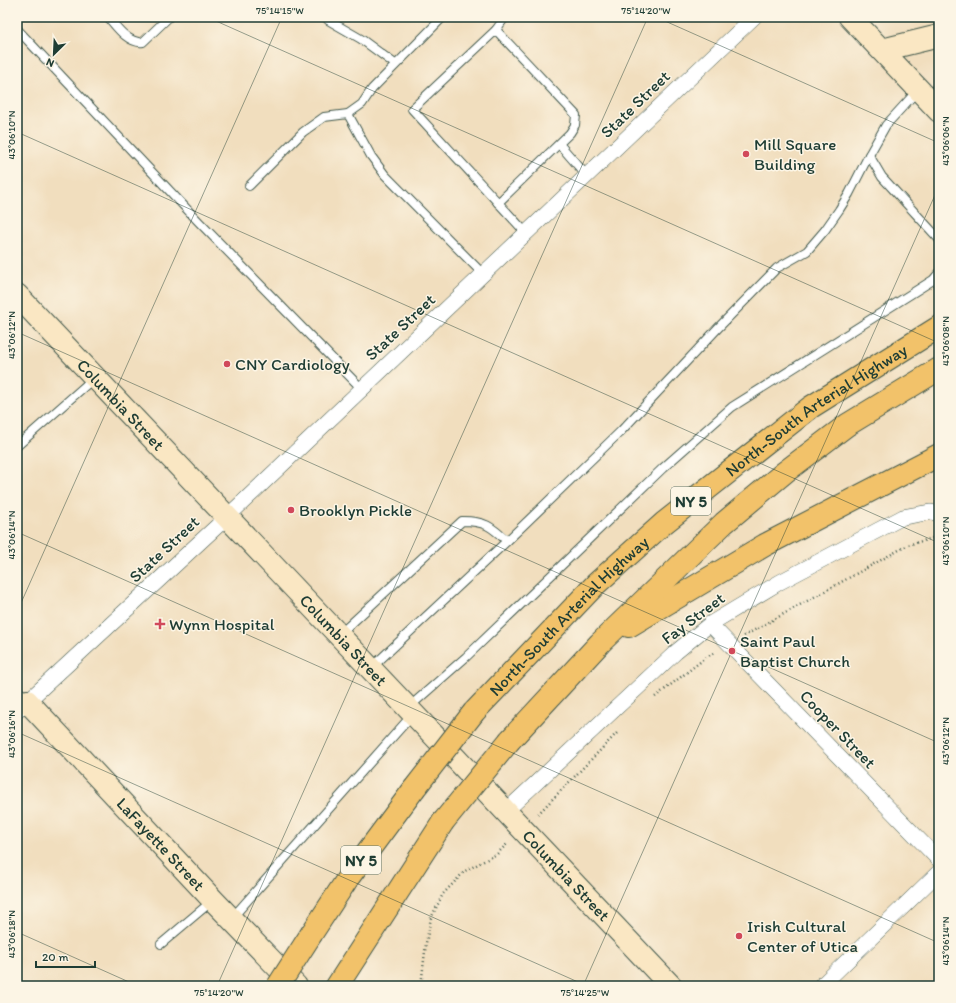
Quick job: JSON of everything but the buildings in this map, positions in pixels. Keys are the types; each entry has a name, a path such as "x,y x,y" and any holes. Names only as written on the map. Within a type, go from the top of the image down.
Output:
{"highway":[{"name":"North-South Arterial Highway","path":"278,986 348,878 414,789 474,712 596,584 664,523 811,407 939,327"},
{"name":"North-South Arterial Highway","path":"337,986 443,822 510,740 600,643 724,523 785,472 847,425 939,369"},
{"path":"600,643 687,593 765,545 939,455"}],"street":[{"path":"850,17 939,111"},
{"name":"State Street","path":"20,700 227,517 752,18"},
{"path":"882,50 939,36"},
{"name":"Columbia Street","path":"17,294 671,986"},
{"name":"Fay Street","path":"506,811 676,652 710,624 780,582 903,516 931,512 939,520"},
{"name":"Cooper Street","path":"710,624 939,860"},
{"name":"LaFayette Street","path":"20,700 296,986"},
{"path":"821,986 939,872"}],"lane":[{"path":"108,17 127,37 143,42 169,17"},
{"path":"249,186 303,132 324,117 348,114 362,104 372,89 395,64 443,17"},
{"path":"505,17 496,30 412,109 526,233"},
{"path":"328,20 361,39 395,64"},
{"path":"17,29 199,222 362,389"},
{"path":"496,30 576,115 575,125 560,145 498,203"},
{"path":"370,669 507,541 620,431 777,268 807,251 825,230 839,210 886,125 918,89"},
{"path":"348,114 371,156 385,175 483,274"},
{"path":"560,145 587,176"},
{"path":"869,155 882,177 939,239"},
{"path":"232,918 411,711 536,588 663,468 732,407 933,280 939,273"},
{"path":"17,446 94,377"},
{"path":"339,635 462,521 477,521 492,528 507,541"},
{"path":"161,944 213,900"}],"path":[{"path":"653,700 704,659 729,644 908,545 936,538 939,520"},
{"path":"421,986 426,943 431,918 444,894 465,871 497,854 523,830 621,730"}],"place":[{"name":"Mill Square Building","path":"746,154"},
{"name":"CNY Cardiology","path":"227,364"},
{"name":"Brooklyn Pickle","path":"291,510"},
{"name":"Wynn Hospital","path":"160,624"},
{"name":"Saint Paul Baptist Church","path":"732,651"},
{"name":"Irish Cultural Center of Utica","path":"739,936"}]}
